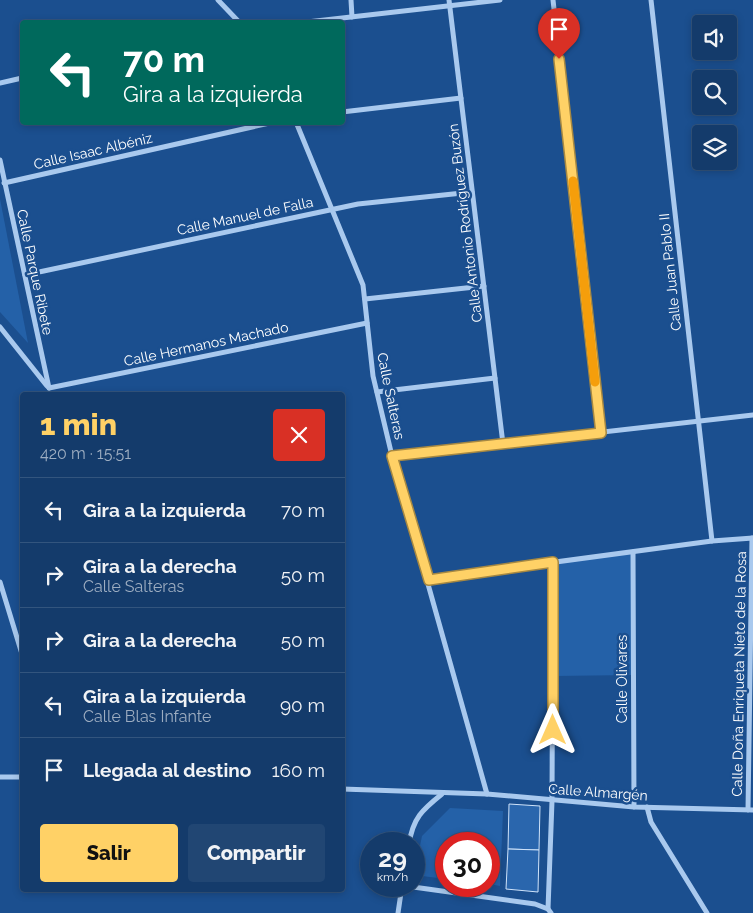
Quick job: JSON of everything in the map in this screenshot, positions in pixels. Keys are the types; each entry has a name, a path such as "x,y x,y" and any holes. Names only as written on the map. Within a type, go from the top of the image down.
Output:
{"street":[{"path":"218,0 237,20"},
{"path":"350,0 352,17"},
{"path":"325,20 450,3 500,0"},
{"path":"553,0 601,433"},
{"name":"Calle Juan Pablo II","path":"651,0 712,541"},
{"name":"Calle Antonio Rodríguez Buzón","path":"450,3 503,444"},
{"path":"0,83 20,78"},
{"path":"345,112 461,98"},
{"name":"Calle Isaac Albéniz","path":"4,183 261,125"},
{"name":"Calle Salteras","path":"297,125 363,285 377,392 392,456 429,580 487,794"},
{"name":"Calle Parque Ribete","path":"0,160 49,388"},
{"name":"Calle Manuel de Falla","path":"25,275 331,209 358,204 472,192"},
{"path":"365,299 484,286"},
{"name":"Calle Hermanos Machado","path":"49,388 367,322"},
{"path":"0,327 49,388"},
{"path":"377,392 495,378"},
{"path":"392,456 753,415"},
{"path":"429,580 712,541 752,538"},
{"name":"Calle Doña Enriqueta Nieto de la Rosa","path":"751,810 752,538"},
{"name":"Calle Olivares","path":"633,552 634,807"},
{"path":"425,889 535,904 550,911 553,562"},
{"path":"0,582 20,647"},
{"path":"0,777 20,777"},
{"name":"Calle Almargén","path":"345,789 442,794 487,794 634,807 751,810"},
{"path":"411,832 420,812 442,794"},
{"path":"647,807 651,822 707,913"},
{"path":"398,913 400,897"}],"shaded area":[{"path":"0,199 28,343 0,312"},
{"path":"633,552 634,675 553,676 553,562"},
{"path":"450,808 503,811 500,886 500,832 435,832 435,878 425,876 425,833"}],"building":[{"path":"509,804 540,806 539,850 508,849"},
{"path":"508,849 539,850 538,892 506,889"}],"slow traffic":[{"path":"573,181 595,382"}],"route":[{"path":"553,730 553,562 429,580 392,456 601,433 559,59"}]}
